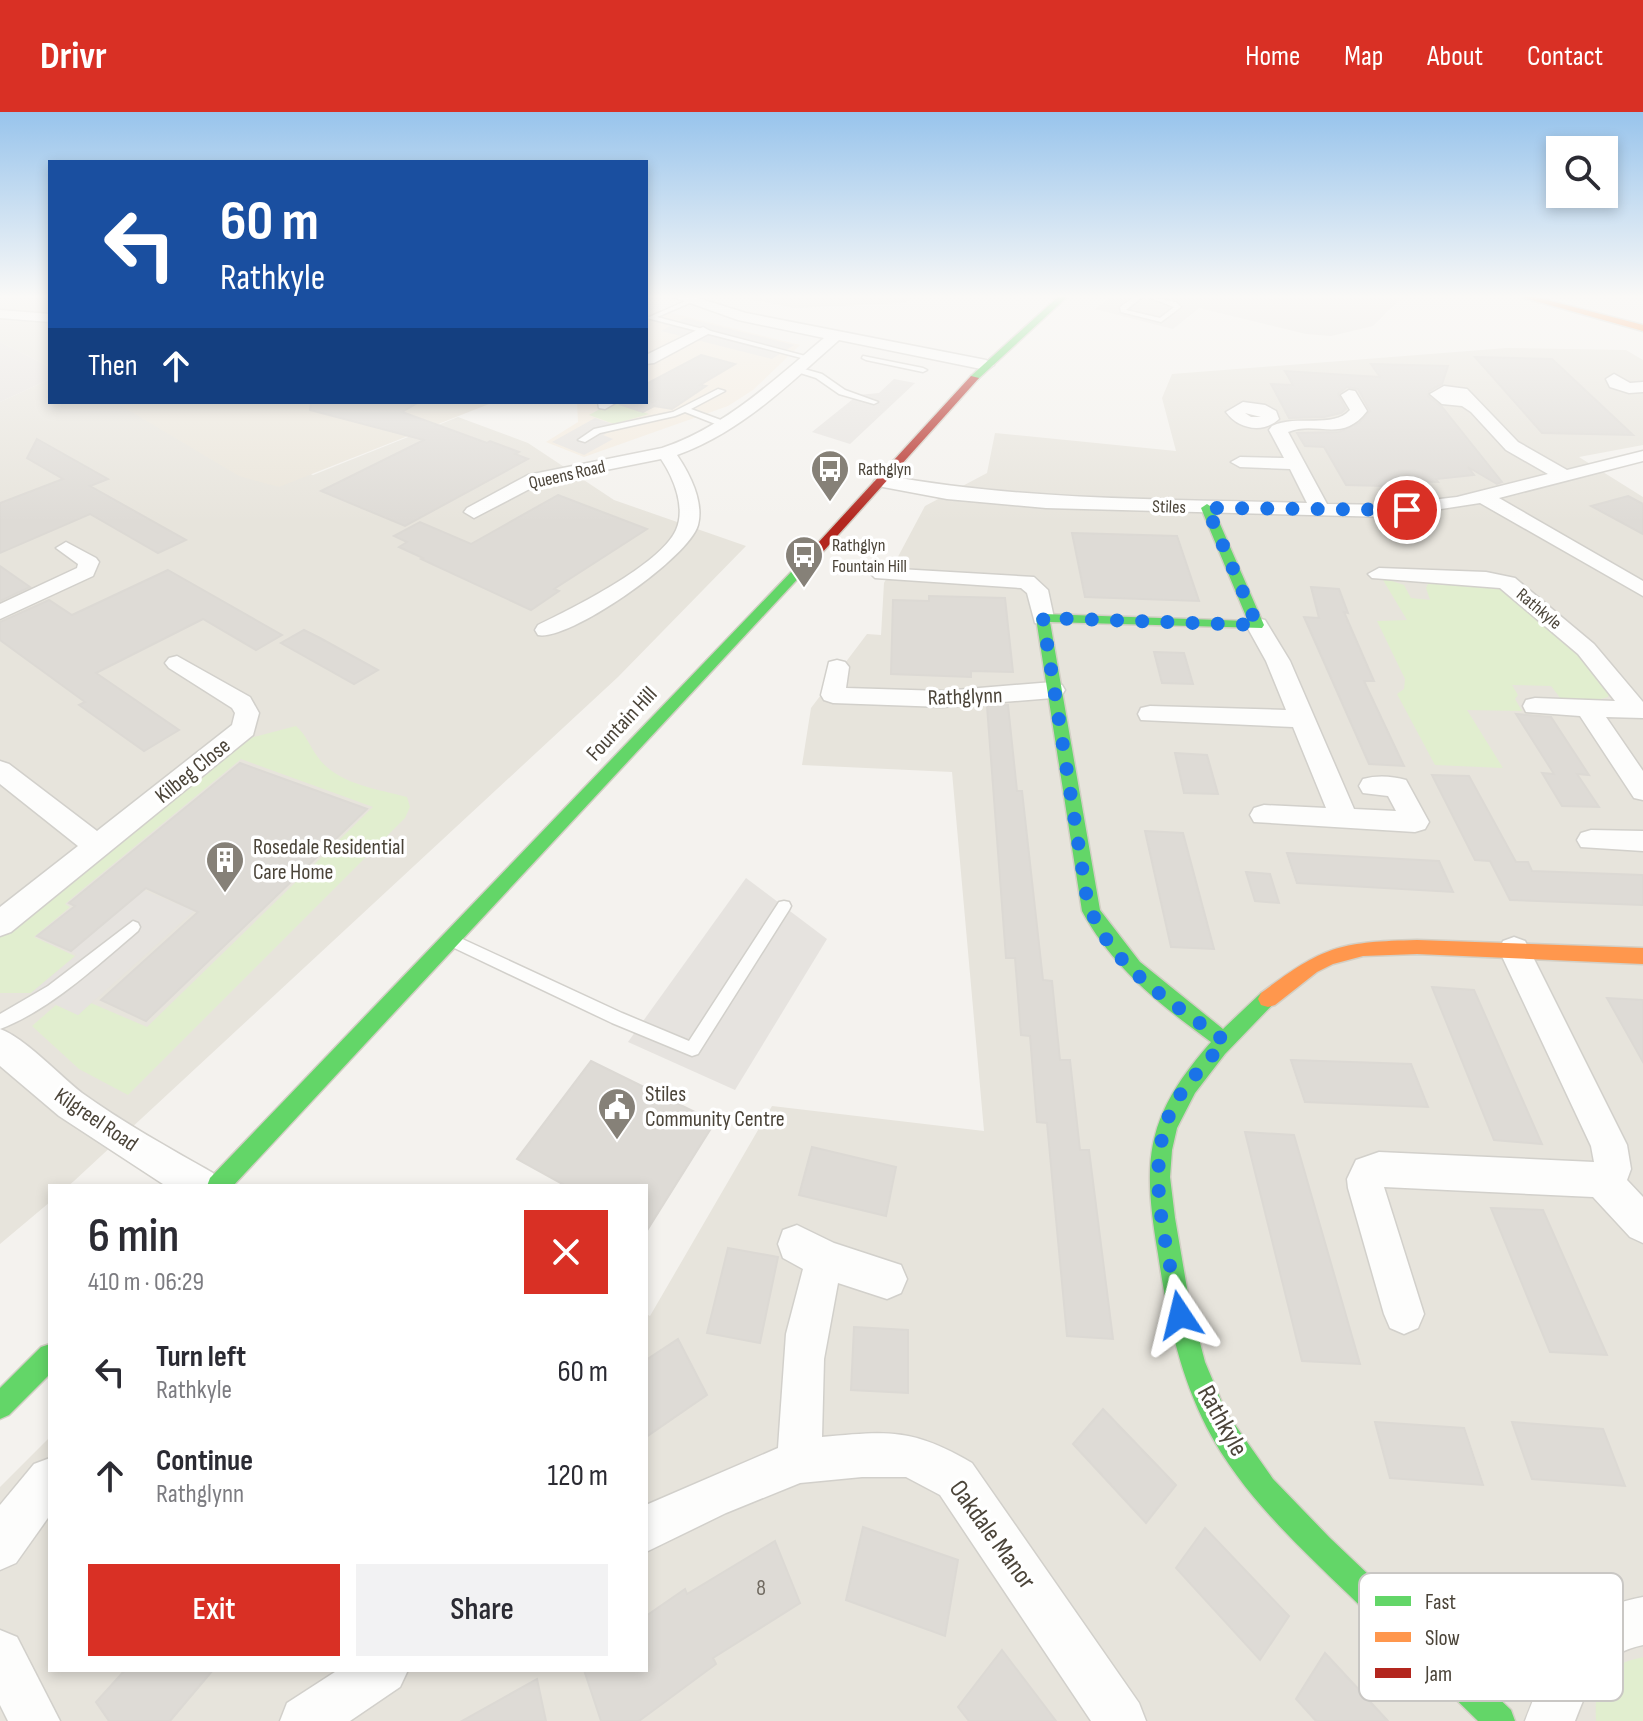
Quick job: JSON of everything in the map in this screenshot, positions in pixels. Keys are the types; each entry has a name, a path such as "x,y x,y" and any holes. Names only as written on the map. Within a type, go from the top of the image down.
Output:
{"street":[{"name":"Queens Road","path":"474,512 532,480 666,453 689,445 753,407 793,372"},
{"name":"Fountain Hill","path":"220,1184 883,481 980,372"},
{"path":"1620,386 1640,391"},
{"path":"1321,511 1274,424 1347,422 1359,411 1349,395"},
{"path":"1465,401 1477,408 1508,443 1565,476"},
{"path":"546,630 596,605 671,550 687,530 689,510 679,474 666,453"},
{"name":"Stiles","path":"883,481 998,499 1207,508 1407,510 1483,497 1643,456"},
{"path":"1240,462 1295,464"},
{"path":"1483,497 1643,590"},
{"path":"1207,508 1257,625 1270,645 1303,719 1344,819"},
{"path":"0,612 86,572 89,562 66,548"},
{"path":"912,549 913,575"},
{"path":"882,574 1029,583 1037,590 1087,899 1095,921 1113,950 1135,973 1225,1041"},
{"name":"Rathkyle","path":"1379,574 1491,578 1507,583 1586,649 1639,710"},
{"path":"1409,575 1420,597"},
{"path":"1043,618 1257,625"},
{"name":"Kilbeg Close","path":"0,924 244,729 247,713 241,703 177,663"},
{"name":"Rathglynn","path":"837,667 833,695 957,699 1053,690"},
{"name":"Rathkyle","path":"1535,706 1639,710"},
{"path":"1587,708 1643,791"},
{"path":"1150,714 1303,719"},
{"path":"0,770 98,847"},
{"path":"1264,815 1415,822 1397,787 1372,786"},
{"path":"1591,840 1643,841"},
{"name":"Rathkyle","path":"1359,1582 1273,1497 1218,1423 1199,1383 1185,1342 1170,1260 1159,1156 1163,1135 1178,1099 1225,1041 1290,980 1332,956 1392,947 1643,956"},
{"path":"1514,950 1609,1145 1613,1169 1602,1180"},
{"name":"Kilgreel Road","path":"0,1044 35,1078 87,1119 197,1184"},
{"path":"1404,1314 1366,1188 1365,1179 1369,1172 1379,1169 1602,1180 1643,1224"},
{"path":"800,1461 802,1354 815,1287 812,1252 887,1279"},
{"path":"0,1406 48,1358"},
{"name":"Oakdale Manor","path":"648,1528 711,1497 800,1461 906,1455 931,1464 956,1479 1121,1721"},
{"path":"0,1547 18,1518 48,1482"},
{"path":"1623,1625 1643,1621"},
{"path":"0,1654 35,1721"},
{"path":"305,1721 380,1672"},
{"name":"Rathkyle","path":"1480,1701 1500,1721"},
{"path":"1550,1721 1559,1701"}],"lane":[{"path":"814,372 842,392 874,402"},
{"path":"582,440 597,431 687,410 721,391"},
{"path":"687,410 726,425"},
{"path":"450,939 617,1018 692,1049 784,906"},
{"path":"0,1022 45,998 78,975 133,927"}],"shaded area":[{"path":"0,372 48,372 48,380 0,402"},
{"path":"648,372 772,372 753,390 728,406 584,457 546,442 578,422 577,404 648,404"},
{"path":"1643,372 1643,445 1579,457 1643,497 1643,1721 0,1721 0,1487 48,1439 48,1672 648,1672 648,1315 772,1106 984,1131 952,772 802,765 811,708 867,634 881,635 884,583 925,506 987,473 995,433 1176,451 1162,398 1172,374"},
{"path":"894,379 915,383 850,444 812,432 858,395 879,393"},
{"path":"48,380 48,404 120,404 313,475 458,417 528,443 614,500 746,546 618,677 74,1181 70,1184 48,1184 48,1204 0,1244 0,402"},
{"path":"118,404 489,404 279,487 239,476"},
{"path":"595,418 613,424 614,430 603,435 613,439 584,455 552,442"},
{"path":"746,878 827,939 735,1090 628,1042"},
{"path":"143,890 194,911 78,1015 31,993 77,955 71,951"}],"green space":[{"path":"609,404 649,414 614,424 589,415"},
{"path":"1383,580 1404,585 1411,598 1430,600 1426,588 1429,582 1495,583 1583,656 1610,692 1608,697 1597,700 1561,699 1551,686 1512,685 1522,711 1467,710 1503,768 1435,765 1397,694 1404,689 1405,679 1377,621 1407,620"},
{"path":"296,726 317,756 335,773 358,784 407,797 410,807 405,818 128,1095 79,1069 32,1026 56,1005 78,1015 91,1003 147,1027 373,807 241,759 73,897 65,904 70,907 34,937 75,956 31,993 0,993 0,934 250,738"},
{"path":"1643,1657 1643,1721 1596,1721 1596,1701 1623,1701 1623,1663"}],"building":[{"path":"669,372 722,372 700,385 706,386 672,409 654,406 643,412 619,404 648,404 648,383"},
{"path":"1286,372 1380,377 1377,372 1446,372 1442,384 1429,391 1428,396 1442,407 1502,482 1497,484 1468,467 1474,475 1436,479 1438,482 1416,481 1420,487 1346,485 1324,447 1305,446 1297,433 1339,432 1359,423 1370,411 1358,389 1347,387 1338,394 1346,409 1341,413 1289,418 1271,384 1293,385"},
{"path":"1488,372 1566,372 1633,435 1542,433"},
{"path":"311,404 416,404 402,412 487,443 490,441 519,452 515,454 528,459 405,526 321,491 424,440 310,410"},
{"path":"37,439 108,479 90,486 186,540 158,553 90,514 0,553 0,503 63,479 27,458"},
{"path":"558,495 647,529 554,589 559,591 531,610 421,559 399,547 407,542 394,536 420,522 471,544"},
{"path":"1628,496 1643,504 1643,534 1591,506"},
{"path":"1072,533 1177,536 1199,601 1085,597"},
{"path":"0,566 30,587 0,601"},
{"path":"168,570 282,635 256,650 203,619 96,673 179,730 144,751 79,705 85,702 0,640 0,622 49,600 72,615"},
{"path":"1311,587 1339,589 1348,613 1344,612 1374,681 1364,681 1404,766 1369,764 1304,617 1319,618"},
{"path":"929,596 1005,598 1013,672 971,671 971,677 891,674 893,600 929,601"},
{"path":"304,630 378,670 354,684 281,643"},
{"path":"1154,652 1184,653 1193,684 1162,683"},
{"path":"1008,705 1017,791 1022,791 1043,980 1052,981 1060,1060 1070,1060 1080,1150 1089,1150 1113,1339 1067,1336 1047,1123 1037,1122 1030,1036 1021,1035 1015,958 1006,958 987,706"},
{"path":"1516,714 1551,717 1589,775 1577,774 1599,807 1562,806 1542,773 1554,774"},
{"path":"1175,753 1207,755 1218,794 1184,793"},
{"name":"Rosedale Residential Care Home","path":"240,763 367,809 146,1021 101,1000 198,912 146,888 71,951 37,936 75,906 69,903"},
{"path":"1432,775 1469,776 1516,862 1528,862 1532,871 1643,875 1643,905 1510,900 1490,861 1475,860"},
{"path":"1145,831 1183,833 1214,949 1171,947"},
{"path":"1287,853 1439,861 1453,892 1297,883"},
{"path":"1246,872 1270,874 1279,903 1255,901"},
{"path":"1432,987 1474,990 1542,1144 1494,1140"},
{"path":"1607,998 1643,1000 1643,1062"},
{"path":"1291,1060 1411,1064 1428,1107 1305,1102"},
{"name":"Stiles Community Centre","path":"591,1061 715,1122 648,1229 648,1184 562,1184 517,1159"},
{"path":"1245,1132 1294,1135 1360,1364 1302,1361"},
{"path":"812,1147 896,1167 886,1216 799,1195"},
{"path":"1491,1208 1543,1210 1607,1355 1550,1352"},
{"path":"728,1248 778,1257 760,1343 707,1333"},
{"path":"854,1327 908,1330 908,1393 851,1390"},
{"path":"678,1339 707,1395 648,1436 648,1359"},
{"path":"1103,1409 1176,1485 1146,1523 1073,1444"},
{"path":"1375,1422 1464,1428 1483,1485 1390,1478"},
{"path":"1512,1422 1603,1429 1625,1486 1532,1479"},
{"path":"863,1527 958,1560 945,1636 846,1600"},
{"path":"1205,1528 1289,1616 1260,1660 1176,1568"},
{"path":"775,1541 800,1603 713,1658 716,1664 639,1721 601,1721 585,1672 648,1672 648,1615 685,1589 687,1594"},
{"path":"1002,1650 1056,1721 969,1721 958,1707"},
{"path":"1325,1653 1359,1690 1359,1701 1369,1701 1388,1721 1316,1721 1296,1699"},
{"path":"123,1672 211,1672 170,1721 109,1721 96,1702"},
{"path":"537,1679 546,1721 462,1721"}],"traffic: fast":[{"path":"974,378 980,372"},
{"path":"1207,508 1257,625 1043,618 1091,911 1133,968 1225,1041"},
{"path":"220,1184 799,571"},
{"path":"1268,999 1218,1048 1187,1086 1175,1107 1161,1150 1159,1177 1163,1218 1186,1342 1199,1382 1217,1421 1264,1489 1359,1585"},
{"path":"0,1406 48,1358"},
{"path":"1479,1701 1500,1721"}],"traffic: slow":[{"path":"1268,999 1310,967 1329,957 1363,949 1417,947 1643,956"}],"traffic: jam":[{"path":"799,571 974,378"}],"place":[{"name":"Rathglyn","path":"830,503"},
{"name":"Rathglyn Fountain Hill","path":"804,589"},
{"name":"Rosedale Residential Care Home","path":"225,894"},
{"name":"Stiles Community Centre","path":"617,1141"}],"route":[{"path":"1180,1315 1162,1213 1159,1156 1163,1135 1178,1099 1225,1041 1135,973 1106,941 1095,921 1087,899 1043,618 1257,625 1244,601 1207,508 1359,512 1407,510"}]}
